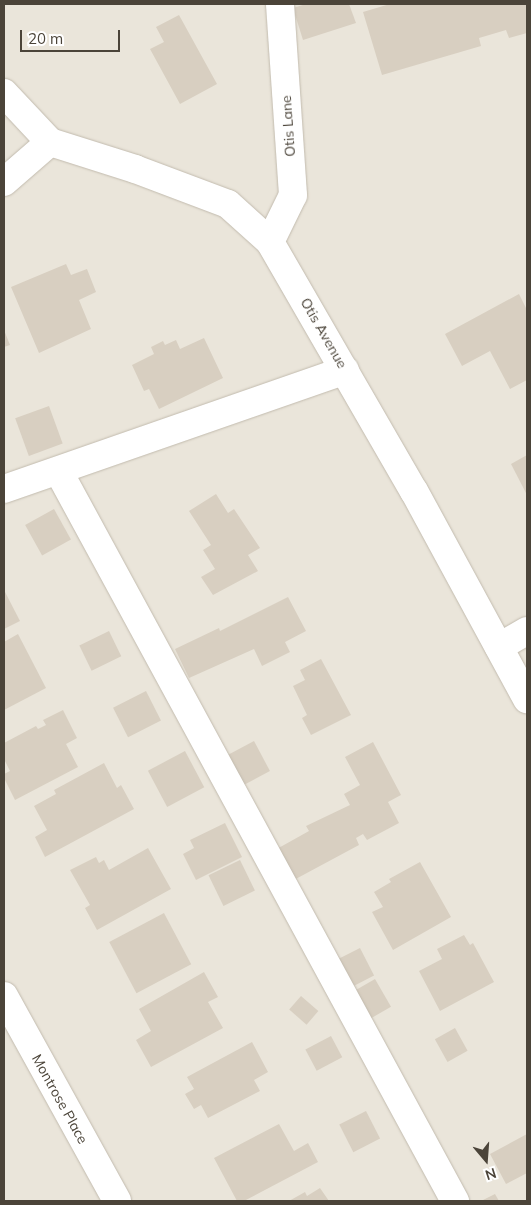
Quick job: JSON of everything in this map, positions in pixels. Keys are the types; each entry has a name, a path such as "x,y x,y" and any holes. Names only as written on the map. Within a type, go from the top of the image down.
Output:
{"street":[{"name":"Otis Lane","path":"270,242 293,195 280,4"},
{"name":"Otis Avenue","path":"4,93 50,142 135,169 228,204 270,242 345,370 527,699"},
{"path":"4,182 50,142"},
{"path":"4,489 59,472 345,370"},
{"path":"59,472 455,1201"},
{"path":"499,647 527,631"},
{"name":"Montrose Place","path":"4,996 117,1201"}],"shaded area":[{"path":"4,4 527,4 527,1201 4,1201"}],"building":[{"path":"306,4 349,4 356,23 303,40 293,8"},
{"path":"390,4 527,4 527,33 509,38 506,30 479,38 481,46 382,75 363,12"},
{"path":"179,15 217,84 180,104 150,49 164,42 156,27"},
{"path":"66,264 71,275 87,269 96,292 79,300 91,329 39,353 11,287"},
{"path":"519,294 527,310 527,380 510,389 490,351 462,366 445,334"},
{"path":"4,330 10,345 4,347"},
{"path":"204,338 223,378 159,409 149,389 144,391 132,365 154,354 151,347 163,341 165,345 176,340 180,349"},
{"path":"49,406 63,444 29,456 15,418"},
{"path":"527,455 527,495 511,464"},
{"path":"216,494 228,513 234,509 260,548 248,555 258,571 213,595 201,577 215,569 203,550 211,545 189,511"},
{"path":"54,509 71,540 42,556 25,525"},
{"path":"4,590 20,621 4,629"},
{"path":"288,597 306,631 285,642 290,652 262,666 254,649 189,678 175,649 219,628 220,631"},
{"path":"109,631 121,656 92,671 79,645"},
{"path":"18,634 46,688 4,710 4,642"},
{"path":"321,659 351,715 311,735 302,718 307,715 293,686 305,680 300,670"},
{"path":"146,691 161,720 128,737 113,708"},
{"path":"63,710 77,738 66,744 78,767 15,800 4,778 4,774 10,771 4,759 4,743 36,726 38,729 46,725 43,720"},
{"path":"254,741 270,771 239,787 223,757"},
{"path":"373,742 401,795 388,802 399,823 367,840 363,834 356,838 359,845 292,881 275,850 309,831 306,826 350,805 344,794 360,785 345,757"},
{"path":"185,751 204,787 167,807 148,771"},
{"path":"104,763 117,788 121,785 134,809 45,857 35,837 47,830 34,806 56,794 54,790"},
{"path":"225,823 242,857 196,880 183,854 194,848 190,840"},
{"path":"148,848 171,889 97,930 85,908 90,905 70,870 96,857 99,863 104,860 109,870"},
{"path":"240,860 255,891 223,906 209,875"},
{"path":"420,862 451,917 393,950 372,912 383,907 374,892 391,882 389,879"},
{"path":"164,913 191,964 136,993 109,942"},
{"path":"464,935 470,945 473,943 494,982 440,1011 419,971 442,959 437,949"},
{"path":"360,948 374,976 347,989 333,962"},
{"path":"204,972 218,997 208,1002 223,1028 151,1067 136,1040 151,1031 139,1009"},
{"path":"375,979 391,1007 364,1022 348,994"},
{"path":"301,996 318,1011 307,1025 289,1010"},
{"path":"455,1028 468,1051 447,1062 435,1039"},
{"path":"331,1036 342,1057 317,1071 305,1050"},
{"path":"252,1042 268,1072 254,1080 260,1091 208,1118 201,1105 194,1109 185,1094 194,1089 187,1077"},
{"path":"366,1111 380,1139 353,1152 339,1125"},
{"path":"279,1124 294,1151 308,1143 318,1162 244,1201 237,1201 214,1158"},
{"path":"527,1134 527,1173 506,1184 490,1154"},
{"path":"320,1188 329,1201 289,1201 305,1192 307,1196"},
{"path":"495,1194 499,1201 481,1201"}]}
